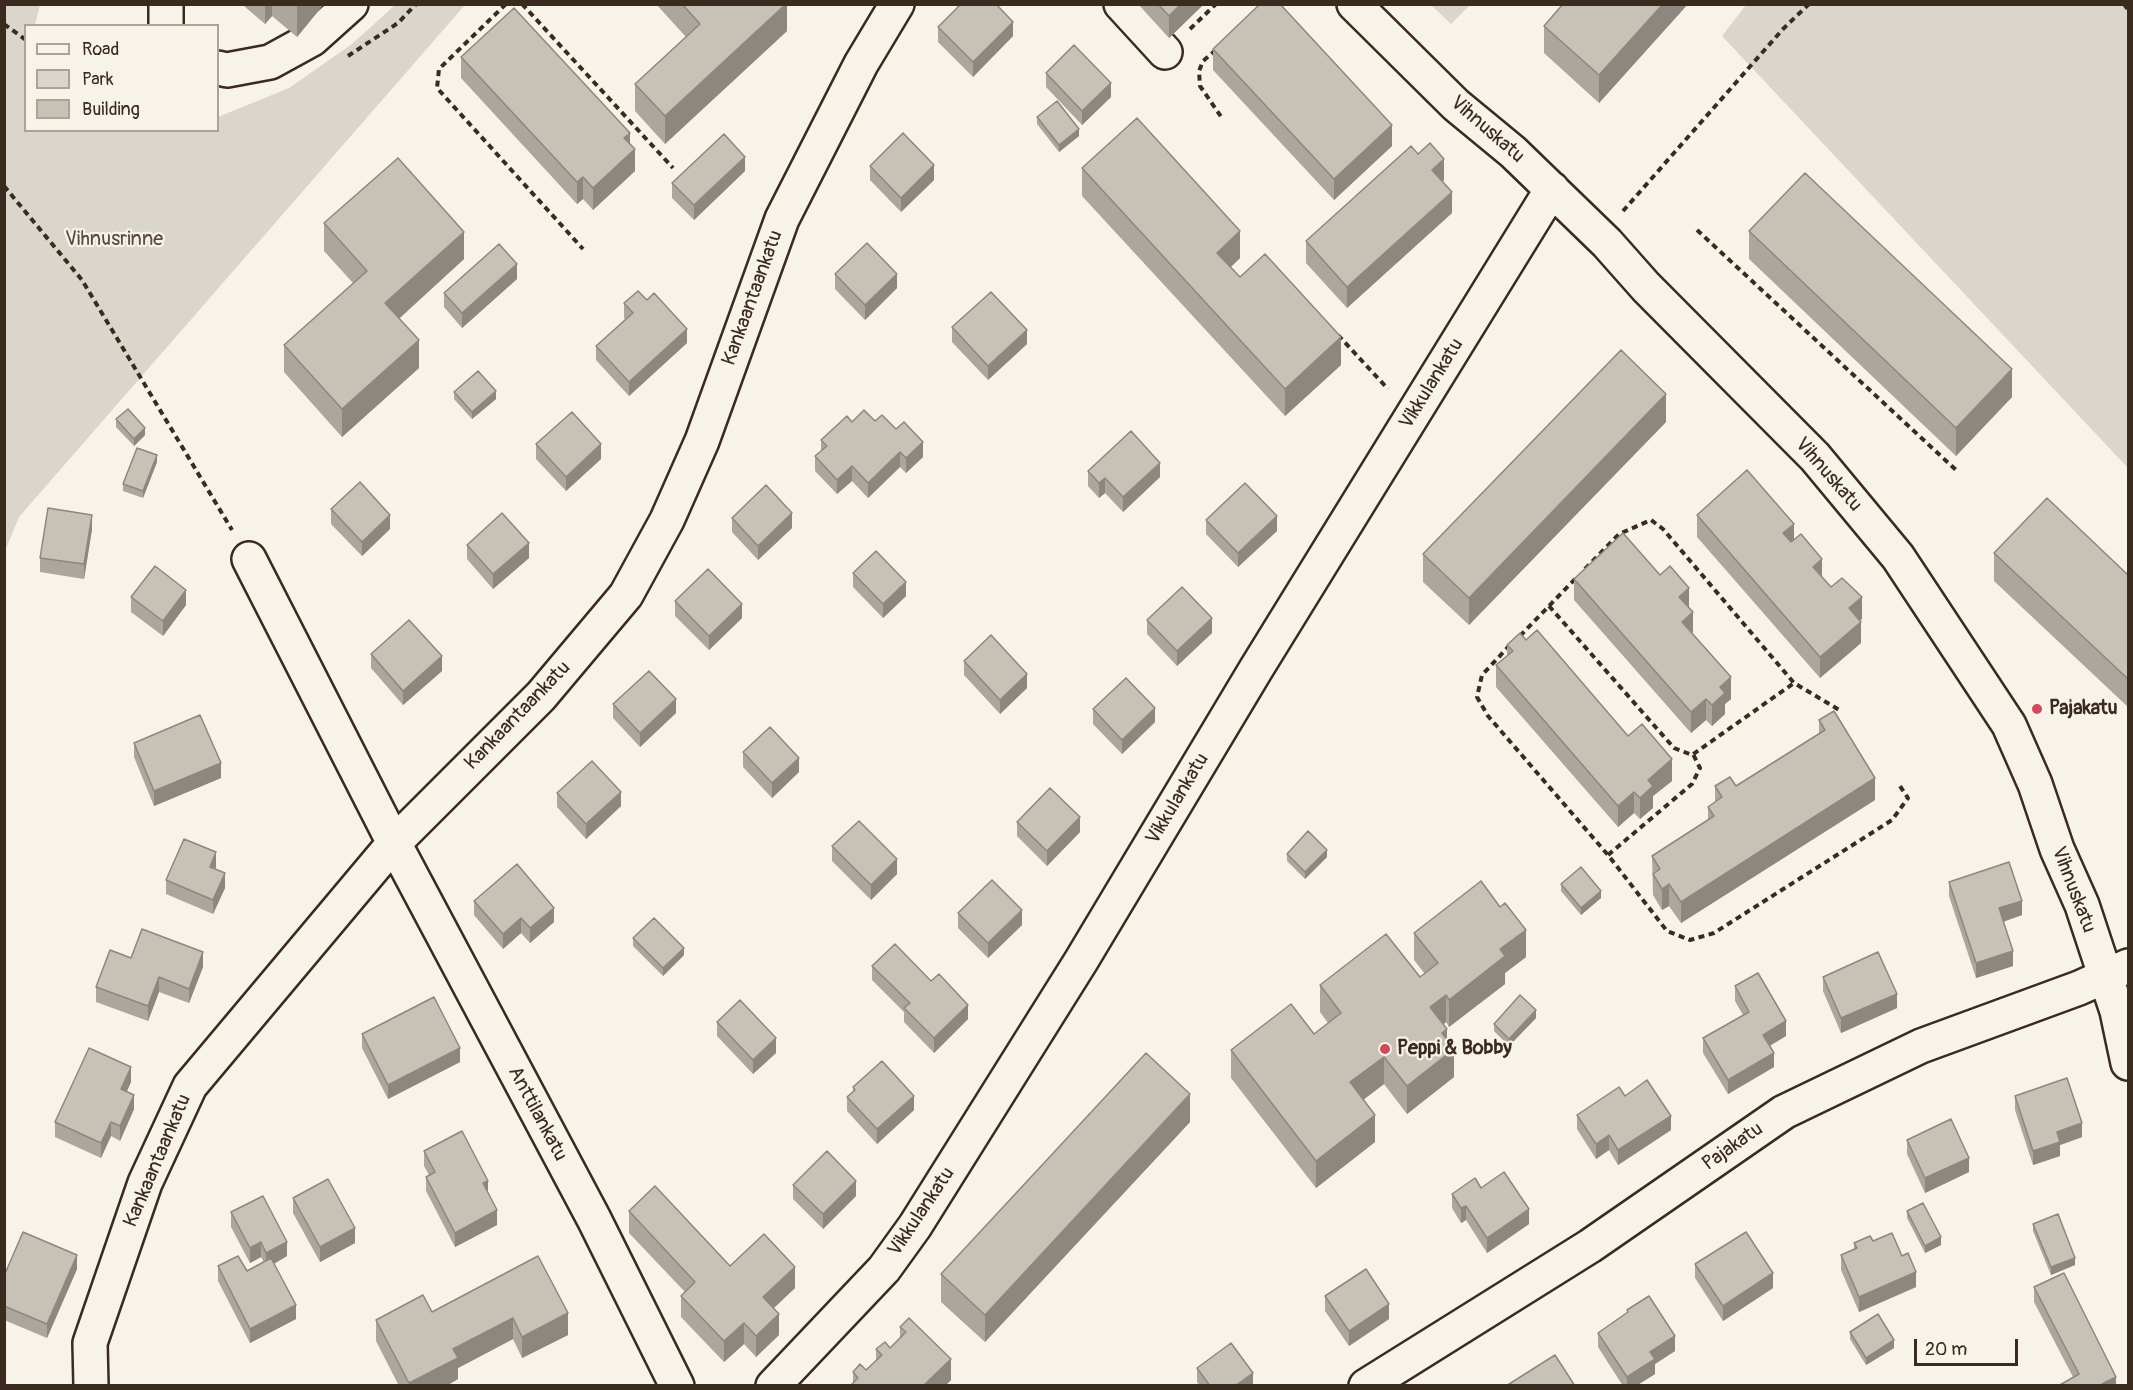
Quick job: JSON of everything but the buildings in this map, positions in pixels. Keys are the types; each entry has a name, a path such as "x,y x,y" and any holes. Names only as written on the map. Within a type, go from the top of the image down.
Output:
{"street":[{"path":"219,68 227,70 270,62 312,39 351,4"},
{"name":"Kankaantaankatu","path":"91,1386 90,1343 145,1183 190,1086 394,843 541,696 626,595 667,520 702,441 782,219 861,64 897,4"},
{"path":"1121,4 1165,52"},
{"name":"Vihnuskatu","path":"1354,4 1462,111 1514,152 1607,243 1646,287 1815,457 1898,557 2009,725 2035,784 2057,849 2082,906 2116,972 2116,1011 2128,1063"},
{"name":"Vikkulankatu","path":"773,1386 884,1269 915,1226 1088,951 1256,669 1552,189"},
{"name":"Anttilankatu","path":"249,559 394,843 594,1219 677,1386"},
{"name":"Pajakatu","path":"1366,1386 1595,1243 1784,1112 1921,1046 2116,972"}],"path":[{"path":"506,4 439,69 437,88 583,249"},
{"path":"522,4 673,168"},
{"path":"1607,243 1619,216 1783,29 1809,4"},
{"path":"2124,4 2128,10"},
{"path":"4,24 24,39"},
{"path":"1218,47 1203,61 1199,71 1200,86 1222,118"},
{"path":"4,186 82,280 249,559"},
{"path":"1697,230 1956,470"},
{"path":"1332,329 1386,387 1419,406"},
{"path":"1841,711 1794,683 1663,529 1651,520 1619,534 1482,675 1477,697 1488,716 1608,855 1667,931 1690,940 1714,933 1892,820 1908,798 1898,783"},
{"path":"1549,606 1674,748 1693,754 1700,768 1692,784 1608,855"},
{"path":"1693,754 1794,683"}],"green space":[{"name":"Vihnusrinne","path":"5,4 40,5 35,24 24,24 24,132 219,132 219,117 289,88 352,44 395,5 465,5 19,517 5,551"},
{"path":"1431,5 1470,5 1451,24"},
{"path":"1746,5 2128,5 2128,468 1722,36"}],"place":[{"name":"Pajakatu","path":"2037,709"},
{"name":"Peppi & Bobby","path":"1385,1049"}]}
